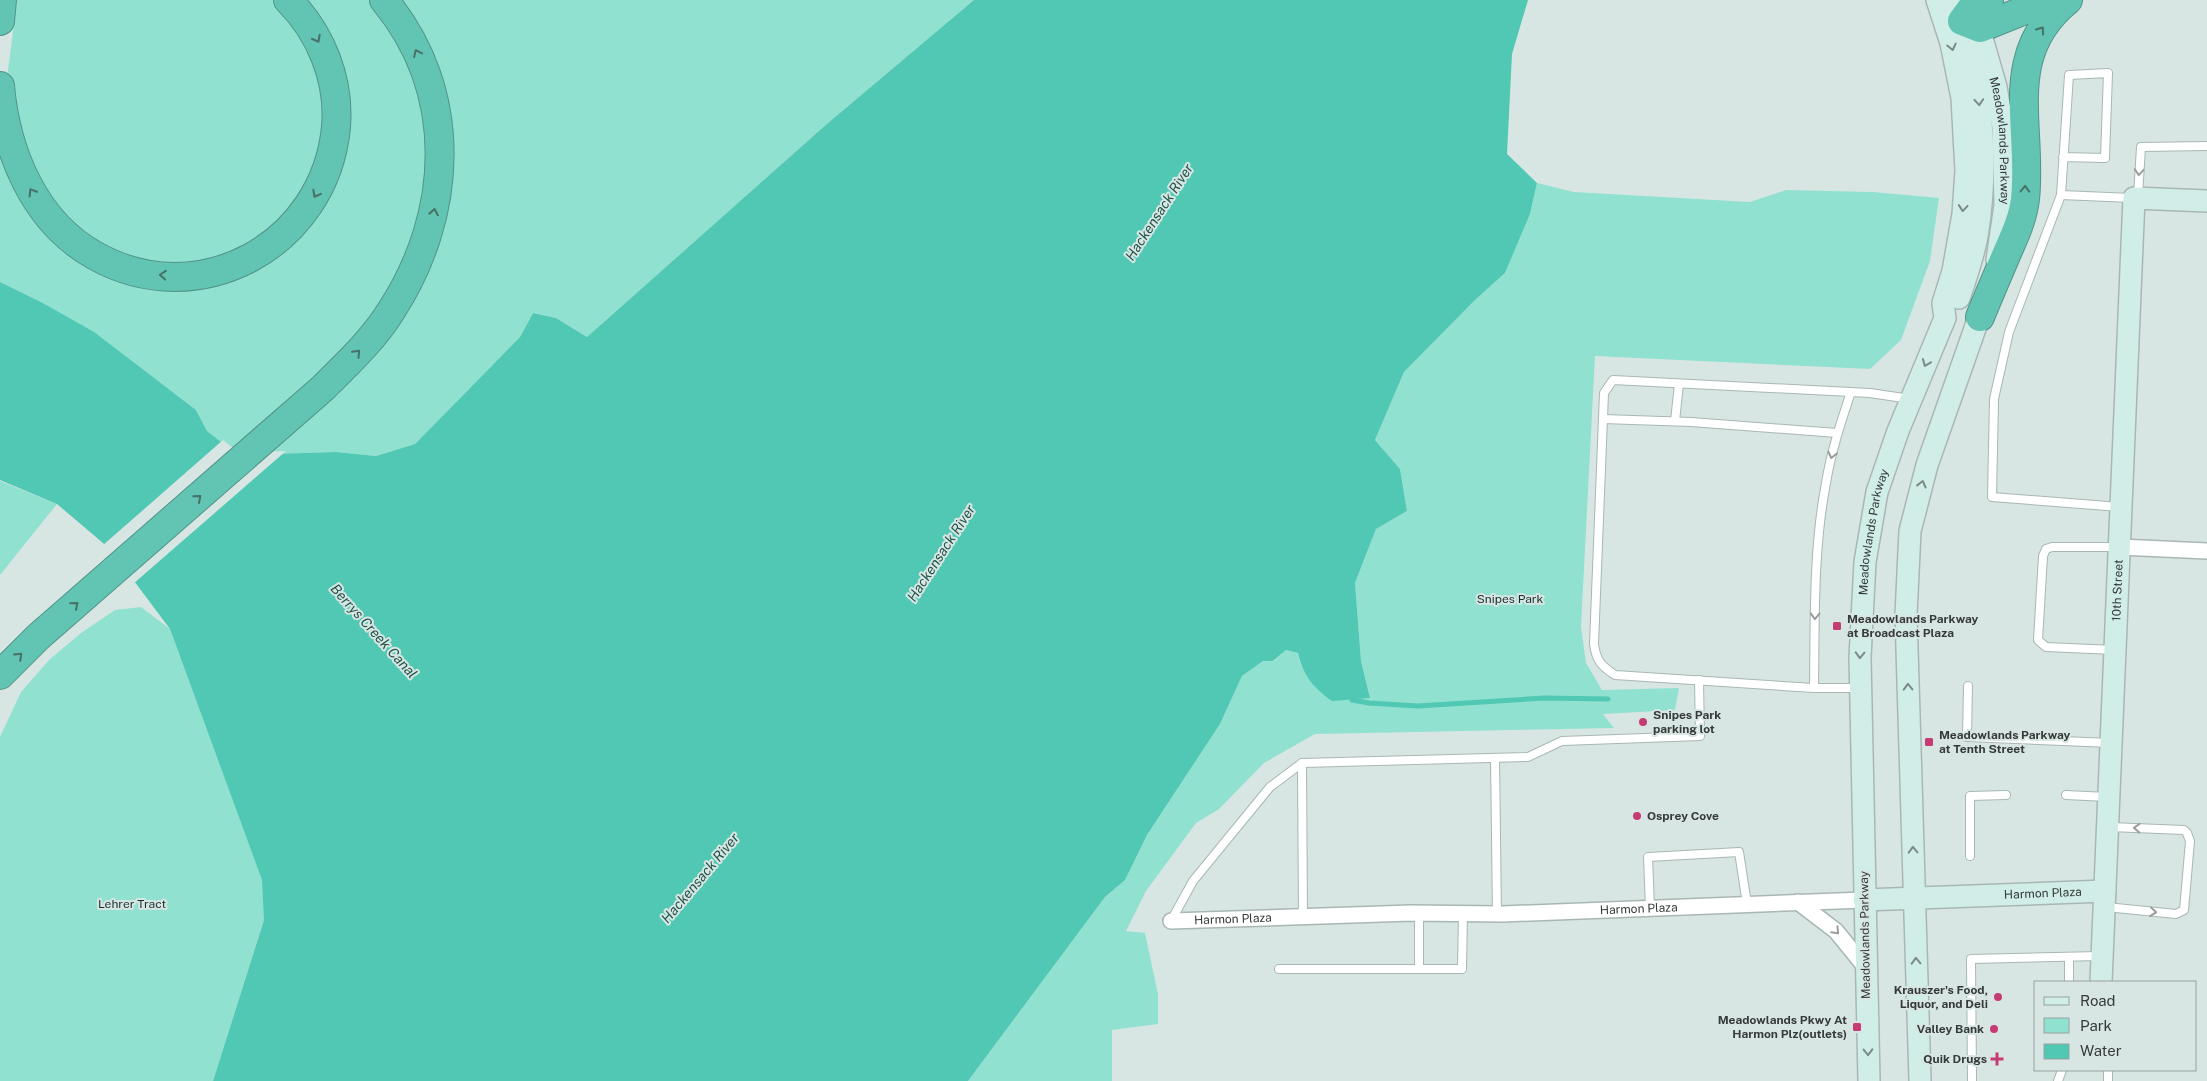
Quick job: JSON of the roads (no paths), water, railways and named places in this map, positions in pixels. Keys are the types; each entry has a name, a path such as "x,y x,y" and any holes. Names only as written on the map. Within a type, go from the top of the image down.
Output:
{"highway":[{"path":"0,21 2,0"},
{"path":"0,86 6,124 20,169 44,210 68,236 94,255 134,271 174,276 212,272 252,257 286,233 312,201 329,163 335,136 336,115 335,94 330,68 325,54 311,29 288,0"},
{"path":"0,675 38,637 323,388 361,349 391,311 415,266 432,223 441,174 440,137 435,105 424,69 409,36 384,0"},
{"path":"1972,9 2050,0"},
{"path":"1980,317 2017,230 2025,201 2024,86 2030,51 2038,33 2068,0"}],"main road":[{"name":"Meadowlands Parkway","path":"1869,1081 1860,688 1865,562 1877,492 1944,318 1943,302 1953,271 1963,214 1966,172 1962,98 1952,43 1938,0"},
{"name":"Meadowlands Parkway","path":"1920,1081 1906,615 1910,531 1927,465 1980,317 1997,260 2005,205 2003,127 1996,87 1972,9"},
{"path":"1944,318 1955,308 1968,272 1977,237 1984,173 1972,9"},
{"path":"2136,198 2207,201"},
{"name":"10th Street","path":"2101,981 2136,198"},
{"name":"Harmon Plaza","path":"1864,900 1914,898 2105,899"}],"street":[{"path":"2120,547 2207,551"},
{"name":"Harmon Plaza","path":"1171,921 1419,913 1497,914 1864,900"},
{"path":"1798,902 1836,931 1866,968"}],"lane":[{"path":"2063,157 2105,158 2108,73 2069,74 2063,157 2061,195 2009,332 1994,399 1992,497 2122,507"},
{"path":"2061,195 2136,198 2141,146 2207,146"},
{"path":"1860,688 1814,688 1615,675 1607,670 1596,657 1594,644 1604,393 1613,380 1870,393 1912,400"},
{"path":"1675,421 1679,384"},
{"path":"1814,688 1818,550 1825,484 1837,433 1851,392"},
{"path":"1603,419 1675,421 1837,433"},
{"path":"2116,650 2046,647 2038,640 2043,556 2046,549 2052,547 2120,547"},
{"path":"1171,921 1193,881 1270,787 1302,763 1528,757 1562,741 1700,736 1699,680"},
{"path":"1968,686 1966,738 2112,743"},
{"path":"1495,758 1497,914"},
{"path":"1302,763 1303,917"},
{"path":"1970,856 1970,796 2006,795"},
{"path":"2066,795 2110,797"},
{"path":"2105,899 2176,914 2184,910 2190,841 2188,832 2184,830 2108,826"},
{"path":"1650,908 1648,858 1739,852 1747,904"},
{"path":"1419,913 1419,969"},
{"path":"1279,969 1462,968 1463,914"},
{"path":"1972,1081 1971,959 2102,956"},
{"path":"2068,981 2069,957"}],"water":[{"path":"974,0 1528,0 1512,54 1507,154 1537,183 1530,214 1505,273 1475,300 1404,372 1375,440 1400,469 1407,511 1376,529 1355,583 1361,661 1370,698 1332,701 1310,681 1303,669 1298,653 1286,650 1273,661 1263,661 1242,676 1220,724 1147,835 1125,880 1105,897 968,1081 213,1081 264,920 262,880 170,629 110,549 57,504 0,480 0,282 41,302 94,332 196,410 207,431 238,455 336,452 376,456 415,444 520,337 533,313 556,318 587,337 828,123"}],"waterway":[{"path":"1352,700 1418,706 1544,698 1608,699"}],"place":[{"name":"Meadowlands Parkway at Broadcast Plaza","path":"1837,626"},
{"name":"Snipes Park parking lot","path":"1643,722"},
{"name":"Meadowlands Parkway at Tenth Street","path":"1929,742"},
{"name":"Osprey Cove","path":"1637,816"},
{"name":"Krauszer's Food, Liquor, and Deli","path":"1998,997"},
{"name":"Meadowlands Pkwy At Harmon Plz(outlets)","path":"1857,1027"},
{"name":"Valley Bank","path":"1994,1029"},
{"name":"Quik Drugs","path":"1997,1059"}],"water label":[{"name":"Hackensack River","path":"1159,212"},
{"name":"Hackensack River","path":"941,553"},
{"name":"Berrys Creek Canal","path":"374,631"},
{"name":"Hackensack River","path":"700,878"}],"park label":[{"name":"Snipes Park","path":"1510,599"},
{"name":"Lehrer Tract","path":"132,904"}]}
